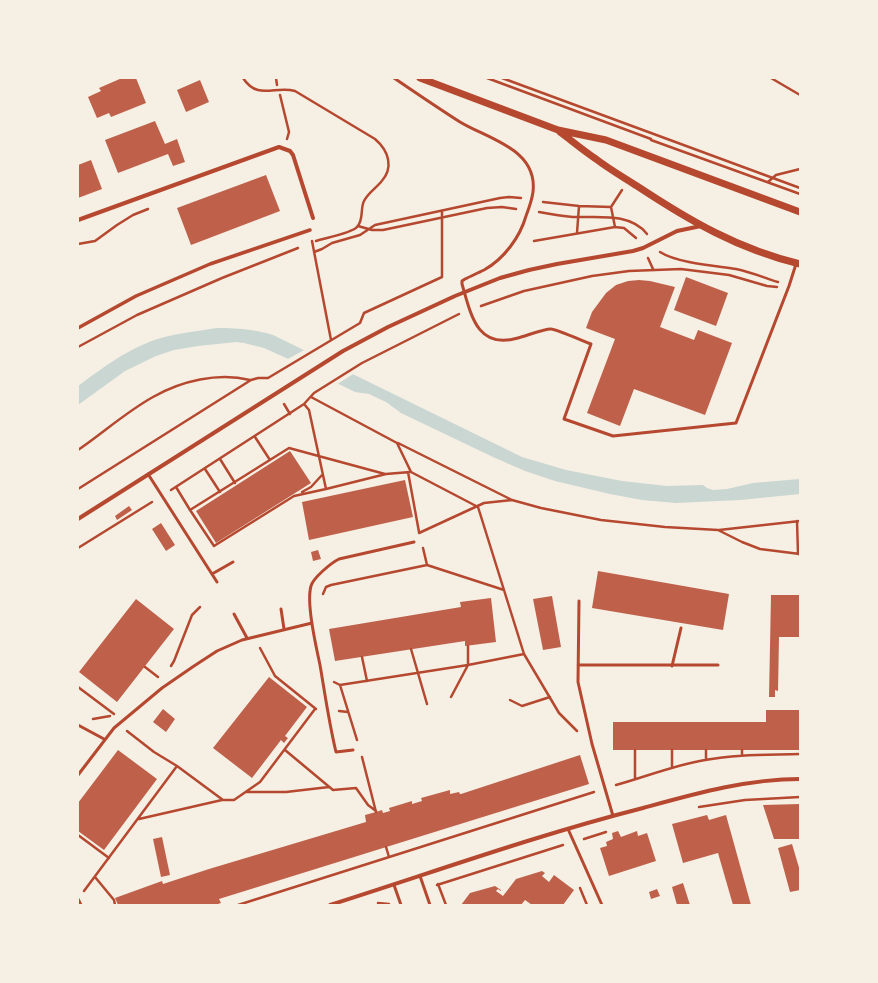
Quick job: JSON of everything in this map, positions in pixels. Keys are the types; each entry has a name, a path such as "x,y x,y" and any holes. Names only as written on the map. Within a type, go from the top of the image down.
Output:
{"street":[{"path":"420,78 558,130 606,140 800,212"},
{"path":"558,130 596,159 661,202 702,226 726,239 764,254 798,264"},
{"path":"78,220 279,147 290,151 293,155 313,218"},
{"path":"78,519 304,376 388,327 500,278 567,262 633,251 677,231 702,226"},
{"path":"78,328 136,296 210,264 310,230"},
{"path":"330,905 568,829 717,788 741,784 800,779"}],"lane":[{"path":"394,78 461,122 510,147 522,157 530,172 533,192 525,220 518,234 510,247 497,260 485,270 462,281 462,284 470,310 477,325 488,338 501,341 513,340 551,329 591,344 564,419 613,436 736,423 798,264"},
{"path":"148,474 217,582"},
{"path":"353,750 336,752 312,623 309,596 311,587 314,581 331,564 343,558 414,542"},
{"path":"212,574 233,562"},
{"path":"579,601 578,682 592,744 613,816"},
{"path":"281,609 284,629"},
{"path":"234,614 247,638"},
{"path":"78,775 104,739 118,724 184,672 217,651 247,638 312,623"},
{"path":"672,666 680,628"},
{"path":"578,665 718,665"},
{"path":"78,724 104,739"},
{"path":"568,829 602,905"},
{"path":"420,876 430,905"},
{"path":"394,885 401,905"},
{"path":"78,899 81,905"}],"path":[{"path":"243,78 249,85 258,90 295,90 375,139 382,145 387,153 387,173 384,179 363,202 358,226 351,231 307,245"},
{"path":"276,78 278,85"},
{"path":"487,78 800,194"},
{"path":"502,78 800,188"},
{"path":"771,78 800,95"},
{"path":"280,95 289,132"},
{"path":"648,146 651,139"},
{"path":"768,182 776,175 800,169"},
{"path":"615,227 611,208 624,186"},
{"path":"314,252 322,250 332,243 360,235 375,225 442,212 500,198 523,198"},
{"path":"540,202 611,208"},
{"path":"577,233 579,206"},
{"path":"358,226 368,229 383,230 487,208 502,207 520,209"},
{"path":"78,489 251,380 258,378 269,380 287,367 360,323 364,313 442,277 442,212"},
{"path":"537,212 578,217 628,220 637,224 649,237"},
{"path":"78,244 95,241 133,215"},
{"path":"534,241 615,227 624,228 633,234 639,241"},
{"path":"310,230 329,341"},
{"path":"78,347 137,315 222,278 302,247"},
{"path":"657,250 666,256 699,264 738,270 789,286"},
{"path":"647,255 653,270"},
{"path":"480,306 524,291 592,276 629,271 682,269 739,277 773,287 789,286"},
{"path":"170,491 290,414 304,404 314,393 362,363 459,314"},
{"path":"78,450 146,400 171,388 192,381 210,378 232,377 251,380"},
{"path":"310,397 397,443 512,500 541,508 601,520 665,527 718,530 798,521 799,554 760,549 718,530"},
{"path":"284,404 290,414"},
{"path":"304,404 309,410 326,489"},
{"path":"255,437 270,460"},
{"path":"397,443 409,472 421,540"},
{"path":"190,510 289,448 386,474"},
{"path":"220,459 234,483"},
{"path":"205,469 220,492"},
{"path":"176,487 214,546 294,496 386,474 409,472 478,507 524,654 559,713 592,744"},
{"path":"300,494 311,487 323,474"},
{"path":"78,548 155,500"},
{"path":"419,533 484,503 512,500"},
{"path":"422,546 427,565"},
{"path":"323,598 323,592 326,587 331,585 427,565 505,591"},
{"path":"166,670 174,661 192,614 200,607"},
{"path":"254,636 275,676 315,709 348,712"},
{"path":"451,697 468,665 468,646"},
{"path":"411,649 427,704"},
{"path":"323,681 332,680 340,685 468,665 524,654"},
{"path":"362,657 367,681"},
{"path":"145,666 158,677"},
{"path":"152,682 162,674"},
{"path":"340,685 357,741"},
{"path":"78,687 113,715 118,724 154,752 177,766 222,800"},
{"path":"510,700 522,706 550,697"},
{"path":"138,819 222,800 234,800 247,792 260,782 286,750 315,709"},
{"path":"86,721 118,713"},
{"path":"286,750 333,790 356,788 368,805 376,812 361,755"},
{"path":"635,779 636,750"},
{"path":"672,750 672,768"},
{"path":"706,750 706,760"},
{"path":"742,750 742,755"},
{"path":"238,905 672,768 706,760 742,755 800,754"},
{"path":"78,899 177,766"},
{"path":"247,792 286,792 329,787"},
{"path":"695,808 745,800 800,797"},
{"path":"424,889 613,830"},
{"path":"78,835 109,858"},
{"path":"386,847 389,857"},
{"path":"95,877 114,900 115,905"},
{"path":"438,884 446,905"},
{"path":"376,903 391,904"}],"shaded area":[{"path":"217,328 245,329 273,335 522,457 566,470 622,481 667,486 703,485 713,490 727,489 753,483 800,479 800,494 740,500 676,503 642,500 555,481 525,471 493,457 401,413 386,402 369,394 355,392 264,348 236,342 174,350 156,356 125,371 78,405 78,386 128,352 161,338 182,333"}],"pier":[{"path":"306,349 355,373 336,385 286,360"}],"building":[{"path":"122,78 136,78 146,103 111,117 109,113 97,118 88,97 101,91 99,88"},
{"path":"200,80 209,102 186,112 177,90"},
{"path":"155,121 165,144 177,139 185,162 173,166 168,154 118,173 105,140"},
{"path":"91,160 102,189 78,198 78,165"},
{"path":"266,175 280,211 191,245 177,208"},
{"path":"686,277 728,293 716,326 674,310"},
{"path":"639,280 675,287 660,327 694,340 698,330 732,343 705,415 634,389 620,426 587,413 615,339 586,328 592,312 606,293 616,285 628,281"},
{"path":"290,451 311,483 216,543 196,511"},
{"path":"405,480 413,517 309,540 302,502"},
{"path":"129,506 132,510 117,520 115,516"},
{"path":"161,523 175,545 166,551 152,529"},
{"path":"318,550 321,559 313,561 311,552"},
{"path":"598,571 729,594 723,630 592,608"},
{"path":"771,595 800,595 800,637 779,637 778,691 775,690 775,697 769,697"},
{"path":"552,596 561,647 543,650 533,599"},
{"path":"491,598 496,642 465,646 465,641 335,661 329,629 461,607 460,602"},
{"path":"136,599 174,629 117,702 79,672"},
{"path":"269,677 307,707 285,736 288,738 284,743 281,740 252,778 213,748"},
{"path":"163,709 175,719 166,732 153,722"},
{"path":"766,710 800,710 800,750 613,750 613,722 766,722"},
{"path":"118,750 157,779 104,850 78,831 78,803"},
{"path":"580,755 589,784 219,899 221,903 215,905 118,905 115,898 162,881 163,884 366,822 365,815 382,810 383,813 390,811 389,808 412,801 412,804 422,801 421,798 450,790 450,794 459,792 461,794"},
{"path":"800,804 800,839 774,839 763,805"},
{"path":"707,815 709,820 726,815 751,905 733,905 718,853 683,863 672,824"},
{"path":"618,831 621,837 637,831 638,836 647,833 656,861 609,876 600,848 607,846 606,842 613,839 612,833"},
{"path":"162,837 170,875 161,877 153,839"},
{"path":"792,844 800,871 800,890 790,892 778,848"},
{"path":"542,871 545,873 542,876 549,882 554,875 574,890 563,905 532,905 525,900 521,905 461,905 470,893 495,886 501,890 498,889 496,891 503,896 516,879"},
{"path":"683,883 690,905 677,905 672,887"},
{"path":"657,889 660,896 651,899 649,892"}]}
